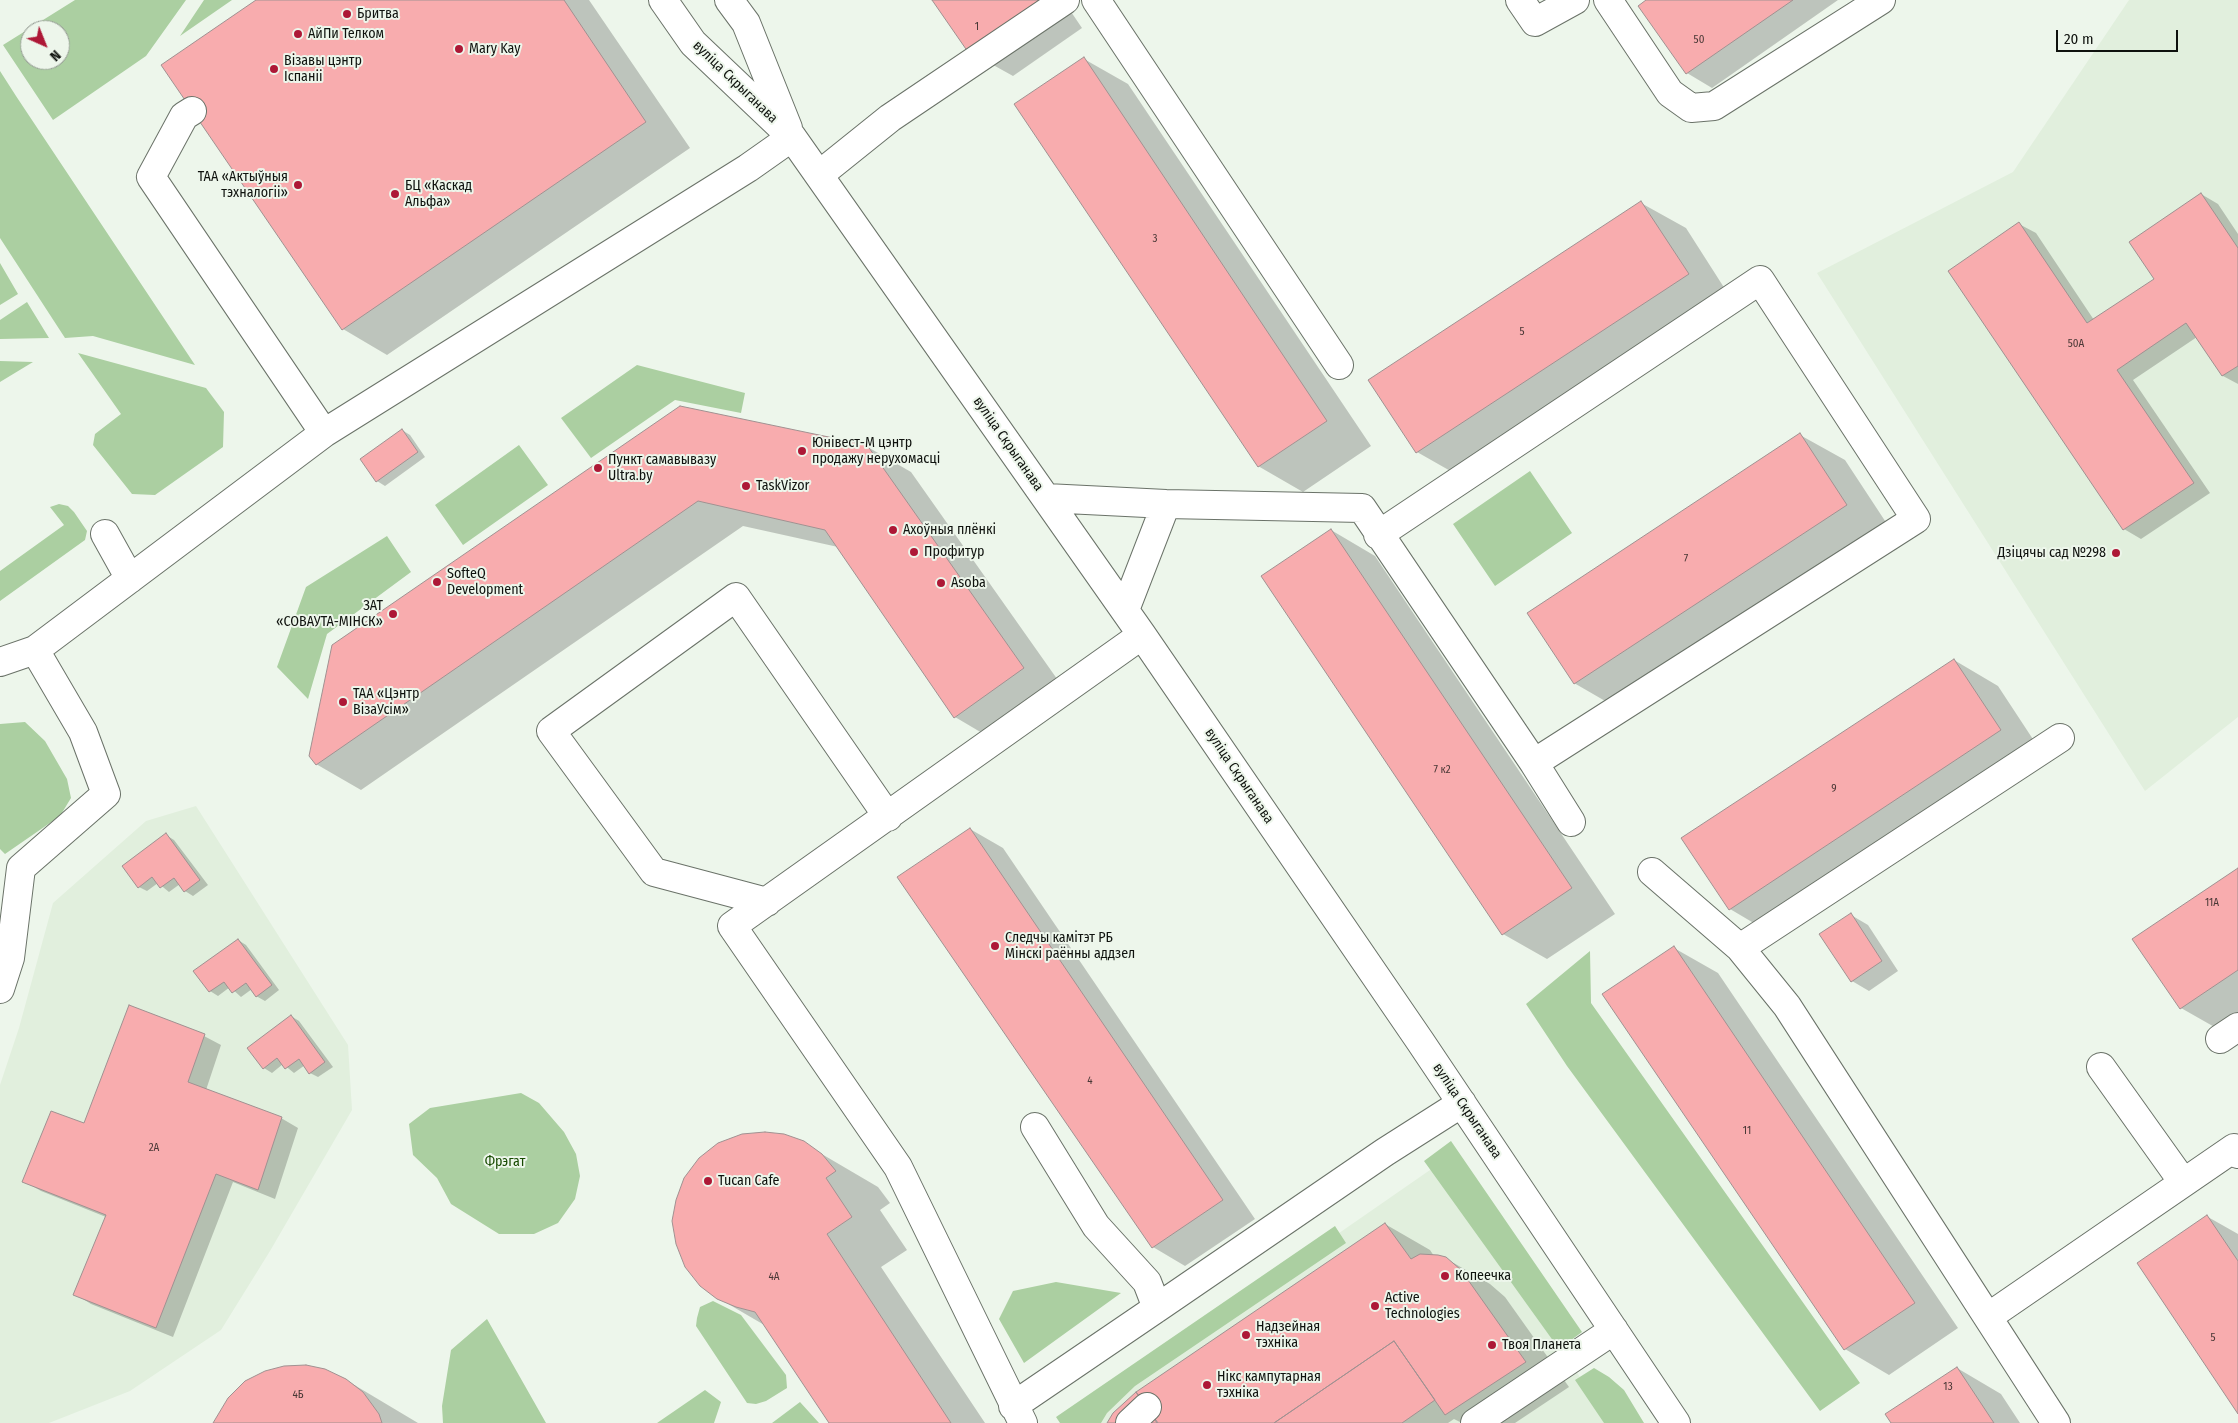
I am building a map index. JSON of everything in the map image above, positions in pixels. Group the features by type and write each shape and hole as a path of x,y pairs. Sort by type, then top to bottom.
{"street":[{"name":"вуліца Скрыганава","path":"663,0 693,43 792,136"},
{"name":"вуліца Скрыганава","path":"729,0 746,23 792,136 1142,634 1462,1103 1676,1423"},
{"path":"818,175 890,118 1065,0"},
{"path":"1096,0 1339,365"},
{"path":"1520,0 1535,22 1575,0"},
{"path":"1608,0 1670,93 1691,108 1714,106 1881,0"},
{"path":"192,111 184,116 151,177 324,433"},
{"path":"0,662 35,650 324,433 748,168 792,136"},
{"path":"1378,535 1760,280 1774,300 1916,519 1534,763"},
{"path":"1046,498 1166,504 1362,508 1378,535 1534,763 1571,822"},
{"path":"1125,610 1166,504"},
{"path":"104,534 130,580"},
{"path":"767,902 654,872 551,731 736,597 888,816"},
{"path":"1142,634 732,926 898,1167 1018,1415 1157,1308 1385,1152 1462,1103"},
{"path":"0,989 10,958 21,868 106,794 83,732 35,650"},
{"path":"1740,948 2060,738"},
{"path":"1652,872 1740,948 1786,1006 2056,1423"},
{"path":"2101,1067 2184,1182"},
{"path":"1035,1127 1096,1226 1147,1282 1157,1308"},
{"path":"1988,1317 2184,1182 2236,1149"},
{"path":"1475,1423 1614,1330"}],"shaded area":[{"name":"Дзіцячы сад №298","path":"2129,0 2238,0 2238,717 2145,791 1817,273 2013,172"},
{"path":"196,806 348,1045 352,1110 270,1251 221,1330 130,1391 49,1423 0,1423 0,1085 19,1028 53,903 146,821"},
{"path":"1443,1161 1609,1423 1065,1423"}],"green space":[{"path":"75,0 186,0 146,56 53,120 3,45 20,34 20,70 70,70 70,20 43,20"},
{"path":"204,0 232,0 180,36"},
{"path":"0,71 195,365 93,336 65,338 0,238"},
{"path":"0,263 18,294 0,305"},
{"path":"27,302 49,338 0,339 0,320"},
{"path":"78,353 206,388 224,412 223,447 155,495 132,494 93,445 95,434 121,414"},
{"path":"0,361 33,362 0,382"},
{"path":"637,365 745,393 741,413 675,400 591,458 561,418"},
{"path":"519,445 548,485 463,545 435,505"},
{"path":"1530,471 1572,533 1495,586 1453,524"},
{"path":"59,504 68,506 74,512 87,531 85,540 0,601 0,571 64,525 50,507"},
{"path":"387,536 411,572 327,634 308,699 277,667 306,587"},
{"path":"25,722 45,741 67,779 71,798 60,816 5,854 0,849 0,724"},
{"path":"1590,951 1591,1003 1860,1383 1820,1411 1567,1066 1526,1004"},
{"name":"Фрэгат","path":"521,1093 539,1103 564,1132 576,1154 580,1176 575,1199 558,1223 534,1234 499,1234 451,1204 437,1178 413,1155 409,1124 430,1108"},
{"path":"1451,1141 1582,1332 1559,1349 1424,1161"},
{"path":"1335,1226 1346,1243 1135,1386 1107,1413 1101,1423 1060,1423 1056,1417"},
{"path":"1056,1282 1121,1293 1024,1363 999,1319 1013,1291"},
{"path":"713,1301 741,1315 786,1375 787,1388 766,1401 756,1404 747,1403 696,1326 700,1307"},
{"path":"487,1319 546,1423 443,1423 442,1406 451,1350"},
{"path":"1594,1368 1609,1377 1624,1390 1644,1423 1604,1423 1575,1380"},
{"path":"705,1390 721,1402 714,1423 657,1423"},
{"path":"800,1402 819,1423 772,1423"}],"building":[{"name":"БЦ «Каскад Альфа»","path":"256,0 564,0 646,122 342,330 161,65"},
{"path":"932,0 1037,0 1039,2 968,52"},
{"path":"1646,0 1793,0 1686,74 1638,6"},
{"path":"1084,57 1327,421 1258,467 1014,104"},
{"path":"2201,193 2238,248 2238,366 2222,376 2186,323 2117,370 2194,483 2123,530 1948,271 2019,222 2087,323 2154,279 2129,242"},
{"path":"1641,201 1689,274 1416,453 1368,380"},
{"path":"680,406 867,445 1024,668 954,718 825,530 698,501 316,765 309,756 332,645"},
{"path":"402,429 418,452 376,482 360,459"},
{"path":"1800,433 1847,505 1574,684 1527,613"},
{"path":"1331,529 1572,888 1502,935 1261,576"},
{"path":"1954,659 2001,730 1729,910 1681,838"},
{"path":"970,828 1223,1200 1152,1248 897,877"},
{"path":"166,833 200,880 184,892 174,878 160,888 152,877 138,888 122,866"},
{"path":"2238,868 2238,970 2180,1009 2132,939"},
{"path":"1851,913 1882,961 1851,982 1819,934"},
{"path":"238,939 272,985 256,997 246,983 232,993 224,982 209,992 193,971"},
{"path":"1674,946 1915,1303 1844,1350 1602,994"},
{"path":"129,1005 205,1034 188,1082 282,1117 258,1190 216,1174 156,1328 73,1295 106,1215 22,1182 51,1111 84,1123"},
{"path":"291,1015 325,1062 309,1074 299,1059 285,1069 277,1058 263,1069 247,1048"},
{"path":"765,1132 784,1134 804,1141 822,1154 836,1171 826,1178 852,1217 827,1234 951,1423 829,1423 755,1312 717,1299 700,1286 685,1267 676,1244 672,1221 676,1200 684,1178 699,1158 718,1143 742,1134"},
{"path":"2207,1215 2238,1261 2238,1414 2137,1263"},
{"name":"Active Technologies","path":"1385,1223 1411,1259 1420,1254 1438,1255 1446,1257 1461,1270 1526,1362 1445,1415 1394,1341 1274,1423 1158,1423 1136,1392"},
{"path":"1394,1341 1435,1400 1402,1423 1274,1423"},
{"path":"306,1365 325,1369 346,1379 363,1392 379,1414 382,1423 213,1423 228,1398 245,1381 265,1371 284,1366"},
{"path":"1957,1367 1994,1423 1891,1423 1885,1414"},
{"path":"1136,1392 1157,1423 1107,1423 1113,1413"}],"place":[{"name":"Бритва","path":"347,14"},
{"name":"АйПи Телком","path":"298,34"},
{"name":"Mary Kay","path":"459,49"},
{"name":"Візавы цэнтр Іспаніі","path":"274,69"},
{"name":"ТАА «Актыўныя тэхналогіі»","path":"298,185"},
{"name":"БЦ «Каскад Альфа»","path":"395,194"},
{"name":"Юнівест-М цэнтр продажу нерухомасці","path":"802,451"},
{"name":"Пункт самавывазу Ultra.by","path":"598,468"},
{"name":"TaskVizor","path":"746,486"},
{"name":"Ахоўныя плёнкі","path":"893,530"},
{"name":"Профитур","path":"914,552"},
{"name":"Дзіцячы сад №298","path":"2116,553"},
{"name":"SofteQ Development","path":"437,582"},
{"name":"Asoba","path":"941,583"},
{"name":"ЗАТ «СОВАУТА-МIНСК»","path":"393,614"},
{"name":"ТАА «Цэнтр ВізаУсім»","path":"343,702"},
{"name":"Следчы камітэт РБ Мінскі раённы аддзел","path":"995,946"},
{"name":"Tucan Cafe","path":"708,1181"},
{"name":"Копеечка","path":"1445,1276"},
{"name":"Active Technologies","path":"1375,1306"},
{"name":"Надзейная тэхніка","path":"1246,1335"},
{"name":"Твоя Планета","path":"1492,1345"},
{"name":"Нікс кампутарная тэхніка","path":"1207,1385"}]}
